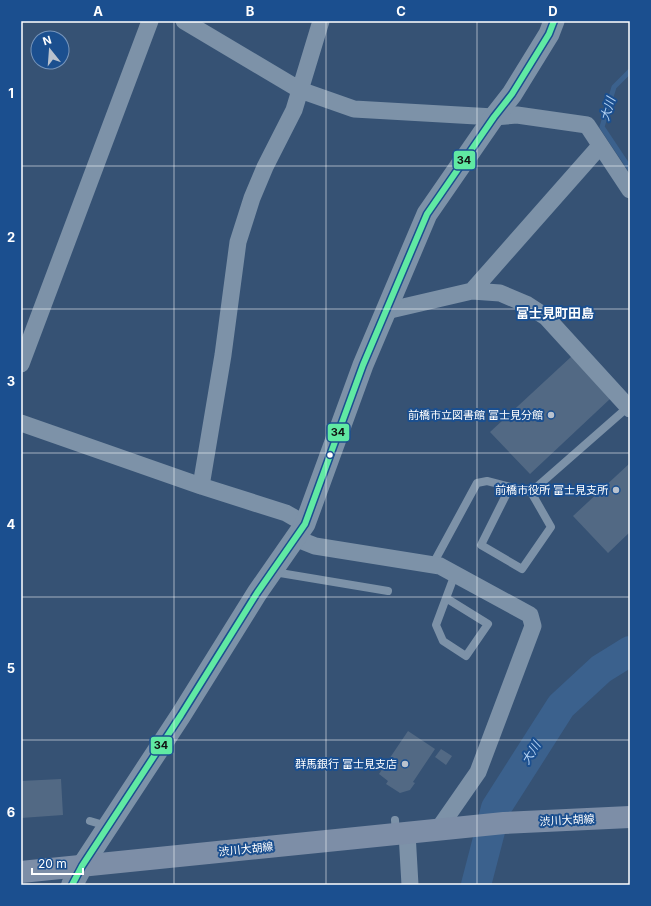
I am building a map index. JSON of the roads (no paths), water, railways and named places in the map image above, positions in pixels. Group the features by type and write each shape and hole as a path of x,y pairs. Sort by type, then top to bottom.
{"main road":[{"name":"渋川大胡線","path":"21,872 400,829 437,831 504,823 630,817"},
{"path":"72,885 82,866"}],"street":[{"path":"21,364 150,21"},
{"path":"184,21 300,90 354,109 494,118 517,115 587,125 630,190"},
{"path":"201,486 223,355 238,242 252,198 265,167 294,110 321,21"},
{"path":"82,866 99,824 300,531 363,365 427,214 512,94 549,34 554,21"},
{"path":"472,291 600,146"},
{"path":"386,311 472,291 500,293 526,304 546,317 629,408"},
{"path":"21,423 201,486 286,513 300,531 315,546 440,566 530,615 533,626 478,772 437,831"},
{"path":"400,829 410,885"}],"lane":[{"path":"531,492 629,408"},
{"path":"433,564 476,483 487,481 531,492 551,527 522,569 481,545 510,487"},
{"path":"272,571 388,591"},
{"path":"446,598 488,624 466,656 444,641 436,625 446,598 455,574"}],"waterway":[{"name":"大川","path":"630,71 614,87 602,127 630,169"},
{"name":"大川","path":"476,885 496,808 561,706 601,669 630,651"}],"place":[{"name":"前橋市立図書館 富士見分館","path":"551,415"},
{"name":"前橋市役所 富士見支所","path":"616,490"},
{"name":"群馬銀行 富士見支店","path":"405,764"}],"district":[{"name":"富士見町田島","path":"555,313"}]}
